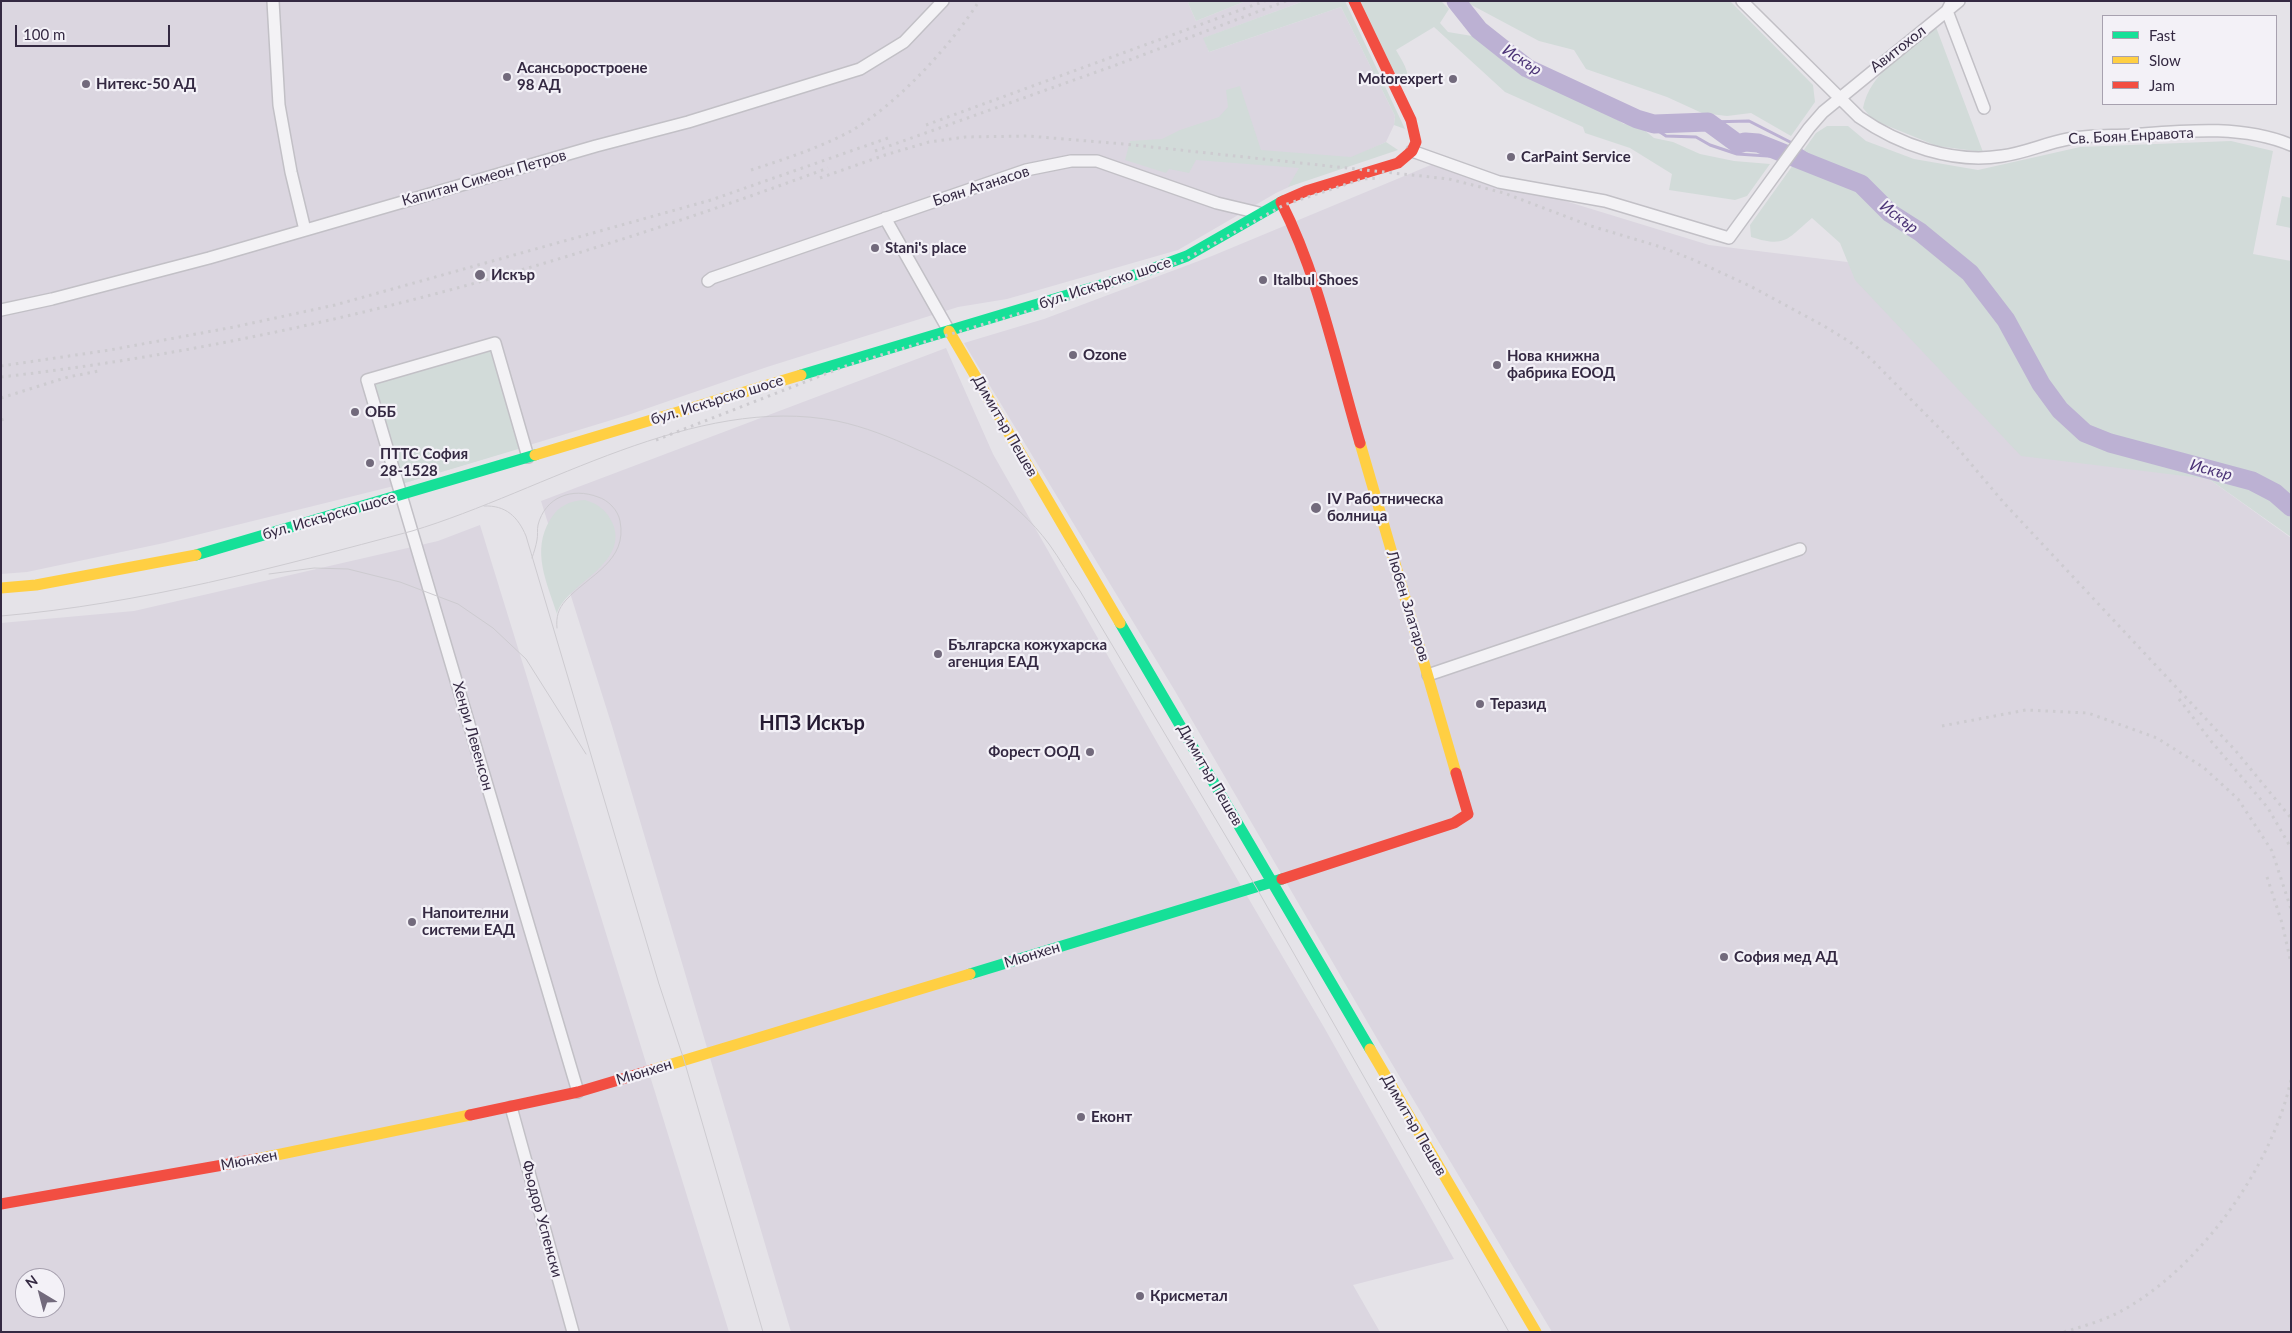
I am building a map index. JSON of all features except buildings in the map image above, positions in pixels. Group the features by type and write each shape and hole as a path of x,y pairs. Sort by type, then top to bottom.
{"street":[{"path":"273,1 278,105 290,172 305,230"},
{"name":"Капитан Симеон Петров","path":"1,310 52,299 305,230 596,146 688,122 860,69 904,42 943,1"},
{"path":"1354,1 1411,120 1416,142 1412,151"},
{"name":"Св. Боян Енравота","path":"1742,1 1859,117 1881,132 1940,153 1971,158 2001,157 2071,138 2153,133 2232,132 2256,134 2291,146"},
{"name":"Авитохол","path":"1412,151 1498,182 1605,201 1728,238 1809,128 1838,98 1949,6 1959,1"},
{"path":"1949,6 1984,108"},
{"name":"бул. Искърско шосе","path":"1,588 36,585 188,557 401,496 1151,270 1187,256 1281,202 1306,191 1398,163 1412,151"},
{"name":"Боян Атанасов","path":"708,281 712,278 1026,170 1056,163 1083,160 1116,166 1217,203 1259,213"},
{"name":"Любен Златаров","path":"1272,882 1454,823 1468,814 1309,268 1297,234 1281,202"},
{"name":"Димитър Пешев","path":"885,218 1536,1332"},
{"name":"Хенри Левенсон","path":"528,457 495,343 367,380 578,1092"},
{"path":"1428,675 1800,548"},
{"name":"Мюнхен","path":"1,1204 264,1158 578,1092 1272,882"},
{"name":"Фьодор Успенски","path":"511,1107 572,1332"}],"shaded area":[{"path":"1,1 1191,1 1188,3 1196,21 1246,1 1304,1 1204,38 1209,52 1341,7 1395,116 1394,125 1386,142 1276,193 1178,250 1007,299 958,307 767,367 628,415 398,485 164,543 27,572 1,574"},
{"path":"1191,1 1246,1 1196,21 1188,3"},
{"path":"1304,1 1345,1 1405,129 1394,125 1395,116 1341,7 1209,52 1203,38"},
{"path":"1358,1 1441,1 1449,9 1440,23 1448,32 1472,36 1517,68 1602,110 1624,124 1638,125 1654,138 1673,142 1700,154 1734,161 1770,164 1747,196 1735,200 1669,190 1672,174 1630,148 1585,133 1583,127 1505,92 1434,27 1396,50 1404,63 1407,73 1408,78 1405,87 1399,84"},
{"path":"1464,1 1730,1 1813,85 1815,102 1791,136 1751,113 1727,116 1702,113 1667,97 1586,69 1574,50 1539,41"},
{"path":"1936,27 1983,152 1937,146 1873,120 1863,108 1867,95 1882,72"},
{"path":"1240,86 1261,150 1351,157 1386,142 1398,150 1288,187 1299,168 1196,160 1189,173 1169,169 1166,173 1125,160 1130,141 1162,139 1180,130 1219,117 1228,107 1226,90"},
{"path":"1827,126 1848,126 1866,141 1914,159 1978,170 2080,147 2231,141 2273,151 2253,254 2291,261 2291,537 2209,479 2021,456 1855,280 1840,243 1812,218 1791,236 1779,241 1772,242 1751,237 1750,225 1816,133"},
{"path":"1438,162 1709,245 1888,267 2148,470 2209,479 2291,538 2291,1332 1552,1332 1379,1042 1175,691 964,343 1044,319 1212,256"},
{"path":"2282,196 2291,198 2291,228 2276,225"},
{"path":"495,343 525,447 398,485 367,380"},
{"path":"946,348 993,454 1158,744 1325,1029 1454,1259 1353,1285 1380,1332 791,1332 612,726 541,501"},
{"path":"585,500 602,509 613,524 615,538 612,551 594,574 562,603 557,614 545,579 541,555 544,532 553,515 560,508 569,503"},
{"path":"480,525 729,1332 1,1332 1,623 134,611 438,541"}],"waterway":[{"name":"Искър","path":"1456,1 1479,30 1527,68 1637,119 1654,124 1708,122 1738,144 1745,142 1758,143 1861,184 1890,213 1920,232 1970,273 2006,320 2041,384 2060,410 2085,433 2110,443 2252,481 2275,493 2291,507"},
{"path":"1643,121 1666,136 1696,137 1710,145 1737,154 1783,157"},
{"path":"1708,122 1749,121 1794,144"},
{"path":"1798,148 1833,172"}],"tram line":[{"path":"1,616 105,603 157,593 260,571 412,531 463,514 621,451 675,433 729,421 783,416 837,421 858,426 897,440 954,467 989,488 1021,513 1049,544 1080,591 1256,887 1509,1332"},
{"path":"532,558 537,540 538,525 542,515 553,501 569,494 588,494 602,498 615,509 620,521 621,535 618,547 605,566 563,603 558,613 557,628"},
{"path":"484,506 505,510 515,518 526,536 659,984 684,1060 763,1332"},
{"path":"269,574 314,568 348,569 400,582 458,604 493,628 526,659 586,754"}],"railway":[{"path":"751,170 827,143 868,120 904,90 938,55 954,37 979,1"},
{"path":"926,125 1265,1"},
{"path":"875,151 1116,65 1286,1"},
{"path":"820,178 929,142 965,137 1028,136 1124,144 1449,179 1504,193 1591,226 1661,247 1694,260 1752,287 1824,326 1850,342 1871,359 1950,439 2004,503 2235,750 2291,818"},
{"path":"1,366 110,350 234,327 335,305 711,200 888,138"},
{"path":"1,377 107,363 212,345 317,323 421,298 626,238 828,168"},
{"path":"656,440 851,364 1141,277 1184,260 1284,205 1362,179 1380,178"},
{"path":"1,398 68,377 99,371"},
{"path":"1,420 5,419"},
{"path":"2179,699 2211,741 2268,808 2291,848"},
{"path":"1942,726 2026,710 2088,713 2157,738 2203,767 2238,799 2272,851 2291,909"},
{"path":"2267,877 2282,923 2291,963"},
{"path":"2064,1332 2103,1320 2125,1309 2153,1290 2181,1267 2206,1240 2230,1210 2268,1146 2282,1113 2291,1080"}],"traffic: fast":[{"path":"801,375 1141,273 1187,256 1283,201"},
{"path":"196,555 535,455"},
{"path":"1120,623 1370,1049"},
{"path":"970,974 1282,879"}],"traffic: slow":[{"path":"949,331 1120,623"},
{"path":"535,455 801,375"},
{"path":"1360,443 1456,773"},
{"path":"1,588 36,585 196,555"},
{"path":"652,1070 970,974"},
{"path":"1370,1049 1536,1332"},
{"path":"257,1159 470,1115"}],"traffic: jam":[{"path":"1283,201 1306,191 1398,163 1412,151 1416,142 1411,120 1354,1"},
{"path":"1281,202 1306,260 1326,320 1360,443"},
{"path":"1282,879 1454,823 1468,814 1456,773"},
{"path":"470,1115 578,1092 652,1070"},
{"path":"1,1204 257,1159"}],"place":[{"name":"Асансьоростроене 98 АД","path":"507,77"},
{"name":"Motorexpert","path":"1453,79"},
{"name":"Нитекс-50 АД","path":"86,84"},
{"name":"CarPaint Service","path":"1511,157"},
{"name":"Stani's place","path":"875,248"},
{"name":"Искър","path":"480,275"},
{"name":"Italbul Shoes","path":"1263,280"},
{"name":"Ozone","path":"1073,355"},
{"name":"Нова книжна фабрика ЕООД","path":"1497,365"},
{"name":"ОББ","path":"355,412"},
{"name":"ПТТС София 28-1528","path":"370,463"},
{"name":"IV Работническа болница","path":"1316,508"},
{"name":"Българска кожухарска агенция ЕАД","path":"938,654"},
{"name":"Теразид","path":"1480,704"},
{"name":"Форест ООД","path":"1090,752"},
{"name":"Напоителни системи ЕАД","path":"412,922"},
{"name":"София мед АД","path":"1724,957"},
{"name":"Еконт","path":"1081,1117"},
{"name":"Крисметал","path":"1140,1296"}],"district":[{"name":"НПЗ Искър","path":"812,724"}]}
